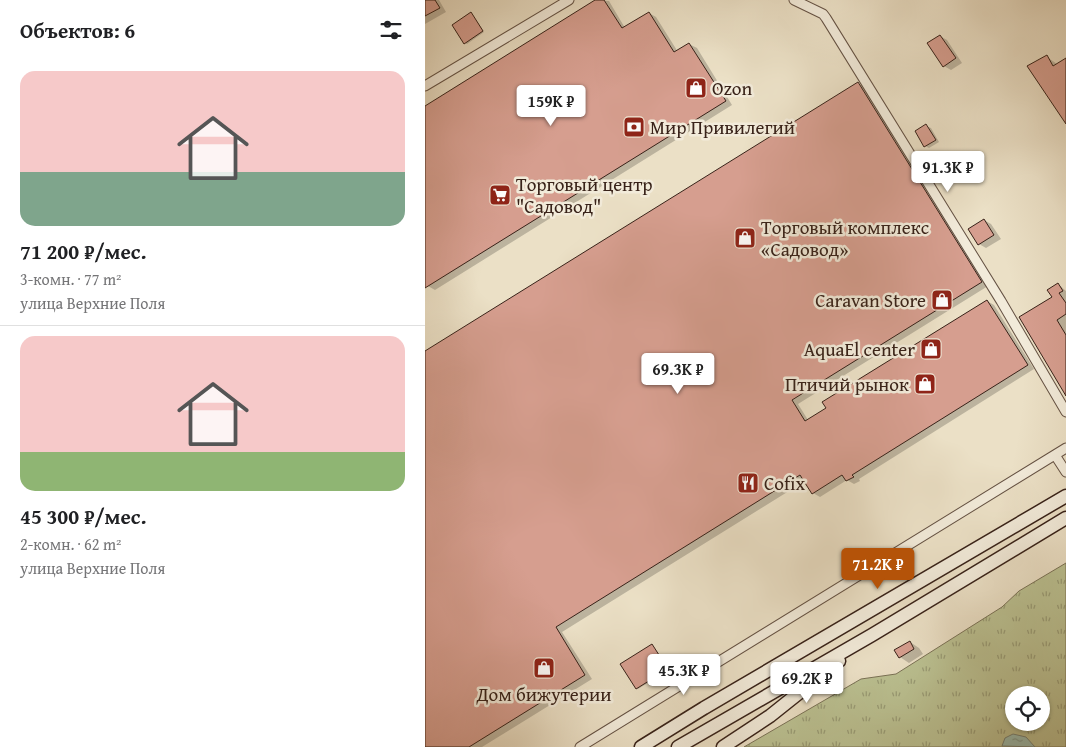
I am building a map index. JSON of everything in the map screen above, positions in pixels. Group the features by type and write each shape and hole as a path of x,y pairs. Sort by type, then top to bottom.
{"main road":[{"path":"641,747 1064,494"},
{"path":"678,747 872,635 1066,518"},
{"path":"723,747 770,716 872,635"}],"street":[{"path":"425,86 569,0"},
{"path":"793,0 823,14 826,18 1006,310 1066,412"},
{"path":"580,747 1066,448"},
{"path":"1055,455 1066,472"}],"green space":[{"path":"1066,563 1066,747 744,747 861,679 896,674 1002,607 1019,591"}],"water":[{"path":"1013,734 1026,737 1035,747 1002,746 1005,738"}],"building":[{"path":"425,0 435,0 440,8 425,16"},
{"name":"Торговый центр \"Садовод\"","path":"595,0 604,0 622,28 649,12 674,52 689,43 726,101 425,288 425,106"},
{"path":"471,12 483,31 464,44 452,25"},
{"path":"940,35 956,58 943,67 927,43"},
{"path":"1047,55 1053,66 1066,58 1066,124 1027,66"},
{"path":"858,82 982,282 792,400 805,421 826,408 822,402 987,300 1028,365 852,475 854,477 846,481 842,475 812,494 800,475 556,627 585,675 469,747 425,747 425,351"},
{"path":"926,124 936,140 924,147 915,131"},
{"path":"984,219 994,235 978,245 968,229"},
{"path":"1058,283 1063,291 1059,293 1066,303 1066,314 1057,320 1066,335 1066,396 1019,317 1052,297 1047,290"},
{"path":"910,641 914,649 899,658 894,650"},
{"path":"652,644 668,669 636,689 620,664"}],"place":[{"name":"Ozon","path":"696,88"},
{"name":"Мир Привилегий","path":"634,127"},
{"name":"Торговый центр \"Садовод\"","path":"500,195"},
{"name":"Торговый комплекс «Садовод»","path":"745,238"},
{"name":"Caravan Store","path":"942,300"},
{"name":"AquaEl center","path":"931,349"},
{"name":"Птичий рынок","path":"925,384"},
{"name":"Cofix","path":"748,483"},
{"name":"Дом бижутерии","path":"544,668"}]}
